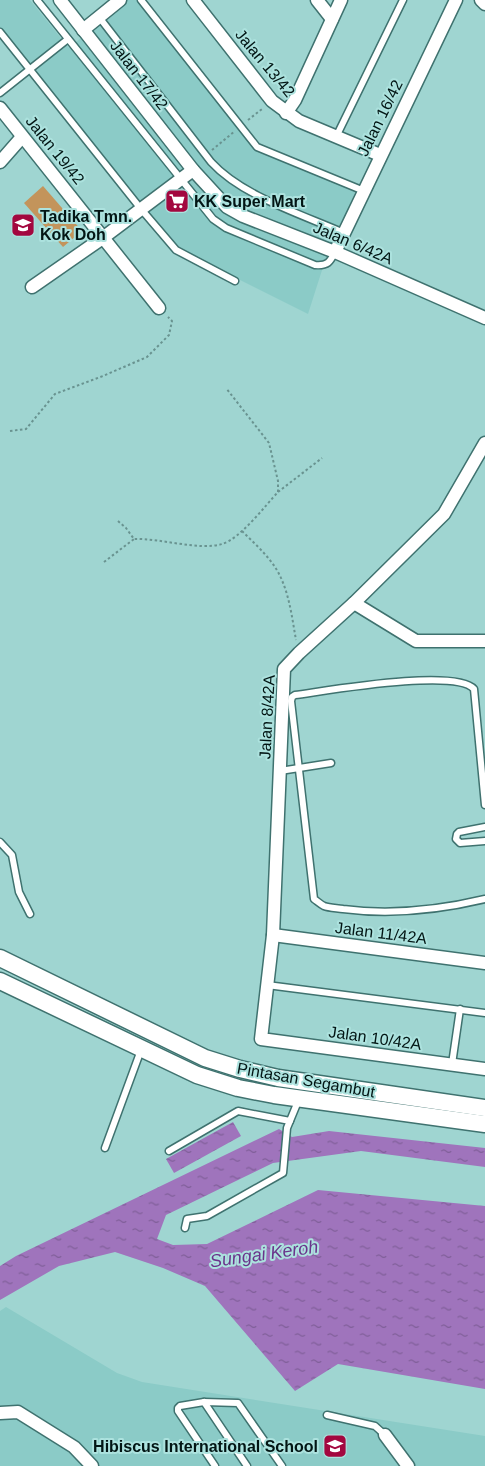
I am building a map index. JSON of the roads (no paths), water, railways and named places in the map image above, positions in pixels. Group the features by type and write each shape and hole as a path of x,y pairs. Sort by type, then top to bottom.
{"main road":[{"name":"Pintasan Segambut","path":"0,958 204,1058 240,1070 297,1081 485,1108"},
{"name":"Pintasan Segambut","path":"0,980 197,1075 238,1088 485,1124"}],"street":[{"name":"Jalan 17/42","path":"60,0 193,170"},
{"path":"83,30 120,0"},
{"name":"Jalan 13/42","path":"193,0 272,101 286,113 299,121 380,155"},
{"path":"317,0 332,19"},
{"path":"286,113 295,100 341,0"},
{"name":"Jalan 16/42","path":"335,252 456,0"},
{"path":"481,0 485,4"},
{"name":"Jalan 19/42","path":"0,108 159,308"},
{"path":"0,162 22,136"},
{"path":"32,287 104,237 193,170"},
{"name":"Jalan 6/42A","path":"193,170 223,204 232,210 335,252 485,318"},
{"name":"Jalan 8/42A","path":"261,1039 273,936 284,669 444,514 485,443"},
{"path":"354,603 416,641 485,642"},
{"name":"Jalan 11/42A","path":"273,936 485,963"},
{"name":"Jalan 10/42A","path":"261,1039 485,1069"},
{"path":"0,1414 18,1412 74,1447 92,1466"},
{"path":"386,1435 408,1466"}],"lane":[{"path":"37,0 213,219 226,228 315,266 323,266 330,261 335,252"},
{"path":"140,0 257,147 364,190"},
{"path":"336,136 403,0"},
{"path":"99,17 221,174 252,192 344,232"},
{"path":"0,32 176,250 235,281"},
{"path":"0,93 68,39"},
{"path":"485,805 474,689 470,686 460,682 411,680 295,695 292,697 298,769 314,899 324,906 359,911 411,910 465,904 485,899"},
{"path":"280,771 331,763"},
{"path":"485,827 459,832 456,834 456,840 460,843 485,841"},
{"path":"0,842 12,854 19,892 30,914"},
{"path":"267,985 485,1013"},
{"path":"452,1064 460,1009"},
{"path":"105,1148 142,1048"},
{"path":"185,1228 187,1219 207,1216 283,1173 287,1128 300,1098"},
{"path":"169,1150 238,1111 290,1121"},
{"path":"204,1402 247,1466"},
{"path":"215,1466 178,1411 180,1406 204,1402 234,1402 240,1405 282,1466"},
{"path":"328,1415 376,1426 386,1435"}],"water":[{"path":"233,1122 241,1136 174,1173 166,1159"},
{"name":"Sungai Keroh","path":"279,1129 292,1137 329,1131 485,1148 485,1167 361,1151 273,1163 166,1215 157,1239 173,1245 207,1244 318,1190 485,1206 485,1389 338,1364 295,1391 205,1286 163,1268 115,1252 59,1266 0,1300 0,1266 16,1256"}],"place":[{"name":"KK Super Mart","path":"177,201"},
{"name":"Tadika Tmn. Kok Doh","path":"23,225"},
{"name":"Hibiscus International School","path":"335,1446"}]}
